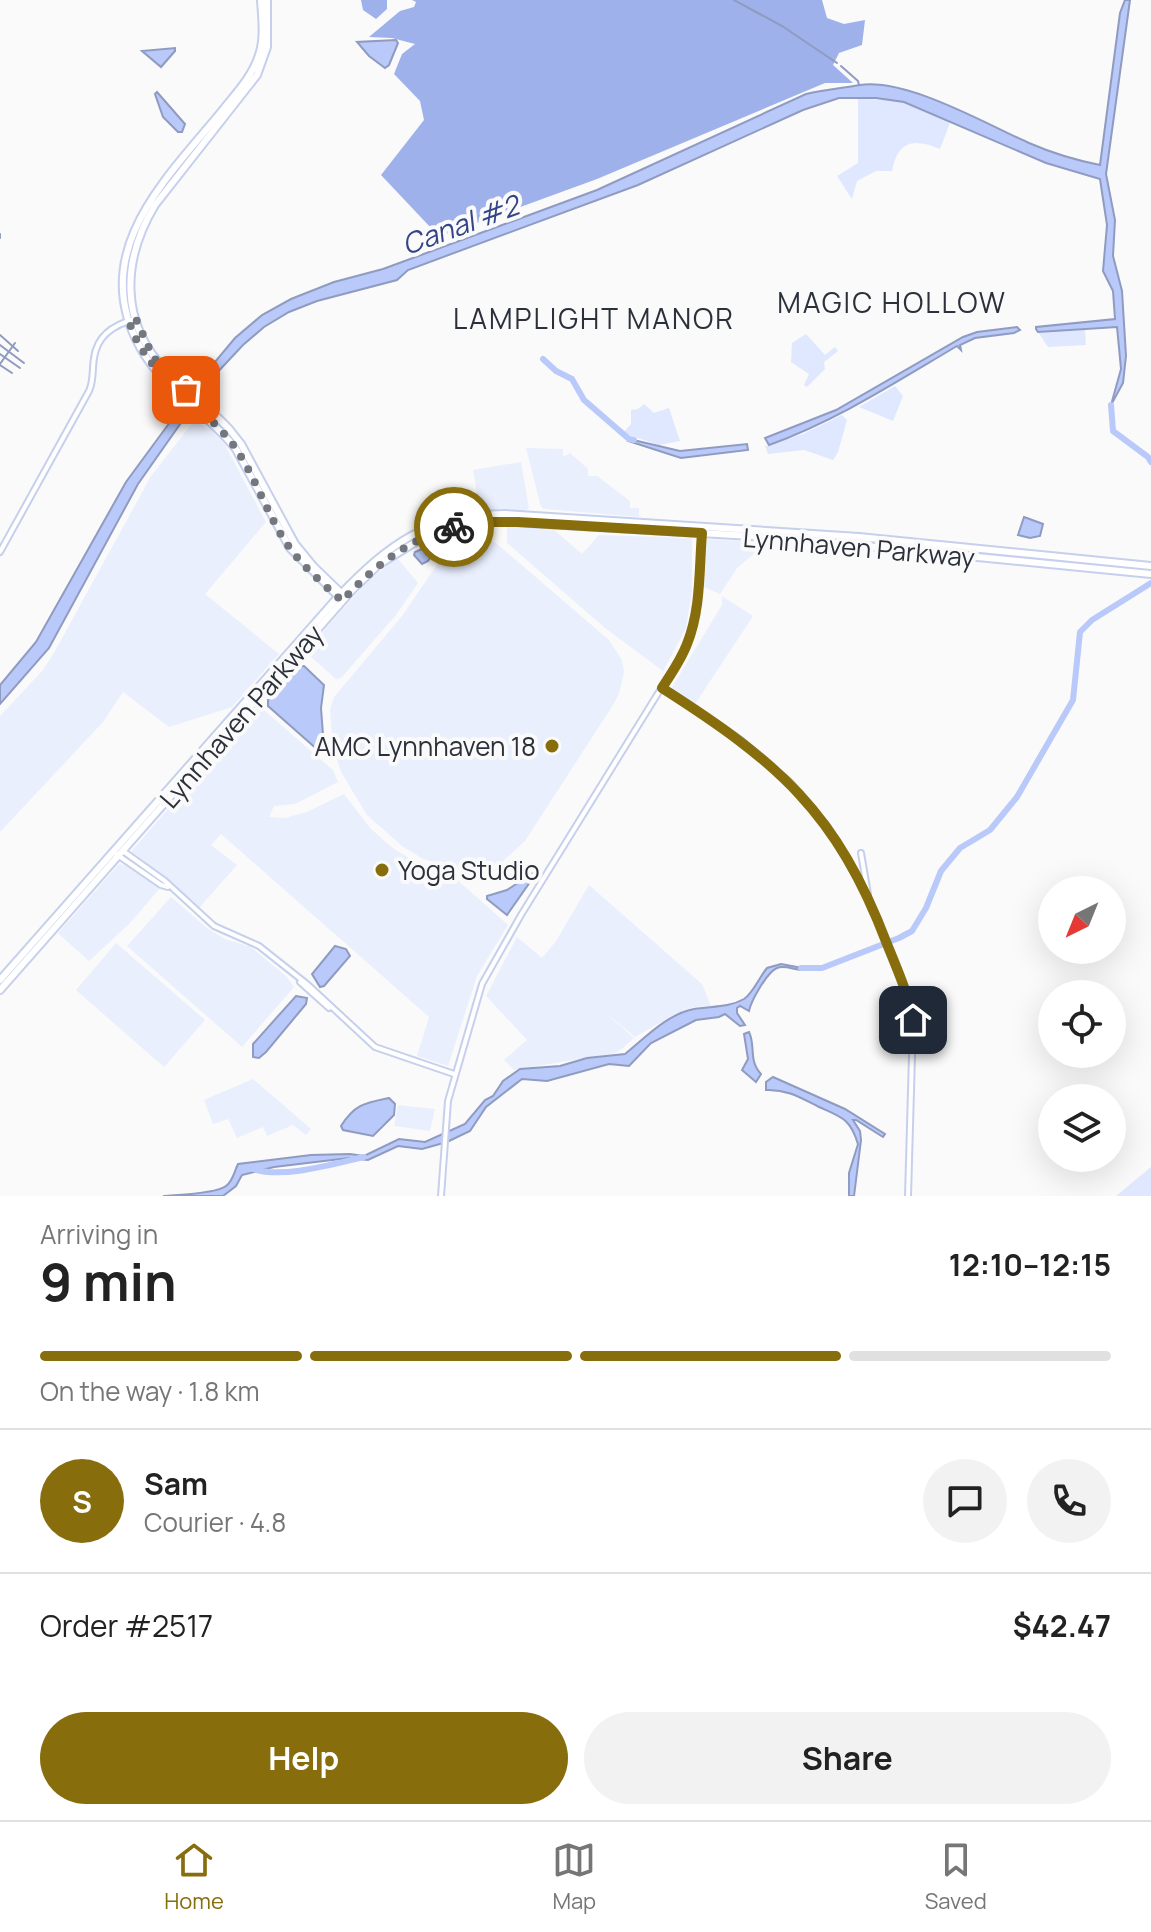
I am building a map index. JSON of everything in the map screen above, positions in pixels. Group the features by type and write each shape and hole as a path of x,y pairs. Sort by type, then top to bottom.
{"main road":[{"path":"261,0 262,45 252,71 157,191 133,230 124,272 139,346 151,364 201,407 236,449 290,548 342,597"},
{"path":"132,320 130,270 137,238 155,205 257,75 267,47 267,0"},
{"name":"Lynnhaven Parkway","path":"0,980 377,557 405,538 456,520 493,514 783,531 1151,566"},
{"name":"Lynnhaven Parkway","path":"342,597 393,554 426,536 472,523 518,522 784,538 1151,574"},
{"path":"1110,569 1133,568 1140,563"},
{"name":"Lynnhaven Parkway","path":"0,990 118,851"}],"street":[{"path":"0,552 89,391 95,354 101,340 116,326 132,320"},
{"path":"441,1196 445,1131 454,1074 485,976 682,655 691,631 698,591 702,533"},
{"path":"662,688 741,740 783,775 828,827 869,900 908,997 914,1030 908,1196"},
{"path":"118,851 161,885 168,887 214,926 259,946 299,980 304,988 381,1050 454,1074"},
{"path":"861,853 869,900"}],"shaded area":[{"path":"361,0 387,0 387,9 376,19 363,10"},
{"path":"412,0 822,0 827,18 844,24 865,20 862,45 839,53 833,65 853,83 825,83 597,179 444,235 432,229 381,175 424,120 420,101 394,74 402,54 415,44 392,38 369,37 400,11 414,7 416,2"},
{"path":"1125,0 1130,0 1106,174 1115,220 1113,256 1122,291 1126,356 1123,383 1111,405 1121,369 1117,327 1038,332 1036,329 1115,319 1113,291 1103,271 1107,225 1100,179 1046,163 904,102 839,98 803,110 638,185 408,270 397,280 317,301 289,312 264,327 214,376 138,484 49,648 0,704 0,685 36,642 126,482 209,369 235,338 262,315 291,299 334,282 383,269 597,190 806,94 820,91 860,85 900,88 946,104 1046,150 1100,165 1120,13"},
{"path":"396,40 398,43 385,68 357,42"},
{"path":"175,48 161,67 142,51"},
{"path":"157,92 185,124 182,132 178,132 163,117 155,94"},
{"path":"858,99 903,100 951,120 940,149 922,143 908,144 898,153 892,171 876,171 857,181 852,199 837,176 858,163"},
{"path":"1017,327 1020,330 1014,333 975,338 960,345 961,350 957,346 865,400 794,435 769,445 765,438 836,410 963,337"},
{"path":"1085,329 1086,345 1048,347 1038,332"},
{"path":"806,334 825,355 835,347 838,351 824,362 825,369 807,387 804,385 809,374 791,362 792,343"},
{"path":"895,386 903,396 893,421 859,407"},
{"path":"644,404 654,413 669,408 680,441 659,445 623,433 631,424 631,410"},
{"path":"842,415 847,420 833,460 804,450 768,454 765,446 803,434"},
{"path":"194,421 211,430 225,445 266,522 205,594 279,654 232,707 169,727 123,692 103,722 0,832 0,716 43,670 151,476"},
{"path":"629,439 680,451 747,444 748,450 681,458"},
{"path":"526,448 563,449 563,457 570,453 588,469 588,476 597,476 630,501 630,508 639,508 639,517 544,509"},
{"path":"521,462 529,508 526,511 480,511 473,470"},
{"path":"1024,517 1043,524 1040,536 1030,538 1018,535"},
{"path":"507,527 552,528 582,554 599,535 692,538 692,591 686,628 663,671 605,628 507,543"},
{"path":"475,536 496,543 609,640 622,660 624,672 613,705 525,841 503,861 465,871 423,859 402,846 367,815 341,772 333,748 330,710 334,697 402,616 445,553 461,539"},
{"path":"707,539 759,542 755,553 737,568 720,594 704,587"},
{"path":"436,543 438,545 428,561 422,564 415,552"},
{"path":"397,558 418,583 396,615 341,678 336,679 309,655 307,649 370,579"},
{"path":"722,596 753,616 695,704 671,689 722,605"},
{"path":"304,666 324,685 321,708 324,748 319,751 268,706 268,700 298,667"},
{"path":"258,705 333,770 338,782 295,804 274,806 269,817 285,818 307,812 344,794 371,829 394,849 421,865 454,877 508,925 477,976 448,1066 417,1056 429,1017 221,834 211,845 237,865 199,908 130,853"},
{"path":"119,864 128,866 160,888 130,923 89,961 58,933"},
{"path":"536,871 507,915 487,899 487,896 507,890"},
{"path":"589,885 702,984 711,1006 695,1007 675,1014 635,1037 600,1008 634,1038 623,1048 615,1053 514,1070 504,1060 527,1040 486,996 517,937 542,958 556,941"},
{"path":"171,897 207,928 225,939 251,947 287,977 294,987 242,1047 127,946"},
{"path":"116,943 205,1020 164,1067 76,990"},
{"path":"335,946 346,949 350,956 320,987 312,974"},
{"path":"781,964 808,969 781,967 773,971 760,987 749,1011 740,1006 737,1008 745,1025 740,1026 725,1014 696,1020 651,1043 629,1066 609,1064 547,1081 522,1079 486,1107 470,1131 447,1142 422,1149 398,1146 368,1160 349,1158 274,1167 242,1175 236,1186 223,1196 163,1196 221,1189 230,1182 238,1164 311,1155 364,1156 399,1139 425,1142 465,1124 485,1100 493,1096 503,1081 520,1069 560,1066 587,1058 625,1054 675,1016 744,999 767,968"},
{"path":"296,996 307,998 306,1004 266,1052 259,1058 253,1057 253,1044"},
{"path":"749,1032 753,1058 761,1074 756,1082 742,1070 748,1059 744,1034"},
{"path":"773,1077 845,1109 885,1134 883,1137 853,1120 860,1131 861,1140 854,1196 849,1196 849,1173 858,1144 852,1129 839,1116 800,1097 766,1090 766,1082"},
{"path":"253,1079 311,1129 306,1135 293,1125 267,1136 263,1127 237,1138 228,1119 213,1124 204,1100"},
{"path":"389,1098 395,1104 394,1115 373,1136 343,1130 341,1126 356,1109"},
{"path":"398,1105 435,1109 430,1131 394,1126"},
{"path":"1151,1167 1151,1196 1116,1196"}],"waterway":[{"path":"734,0 782,26 837,63"},
{"path":"841,66 859,85"},
{"path":"0,335 18,351"},
{"path":"0,364 15,343"},
{"path":"0,345 24,363"},
{"path":"0,354 20,368"},
{"path":"543,359 556,371 572,379 584,400 634,440"},
{"path":"0,365 12,373"},
{"path":"1111,405 1113,431 1151,462"},
{"path":"801,968 822,968 912,931 926,908 941,871 960,848 990,830 1017,797 1073,700 1080,632 1092,620 1151,583"},
{"path":"253,1169 293,1171 364,1157"}],"way so far":[{"path":"186,390 153,357 136,319 129,321 139,346 160,375 218,428 236,449 290,548 342,601 393,554 426,536 454,527"}],"place":[{"name":"AMC Lynnhaven 18","path":"552,746"},
{"name":"Yoga Studio","path":"382,870"}],"district":[{"name":"MAGIC HOLLOW","path":"892,302"},
{"name":"LAMPLIGHT MANOR","path":"594,318"}],"route":[{"path":"454,527 483,522 518,522 702,533 697,605 691,631 682,655 662,688 757,752 783,775 819,816 841,848 869,900 908,997 913,1020"}],"water label":[{"name":"Canal #2","path":"460,224"}]}
